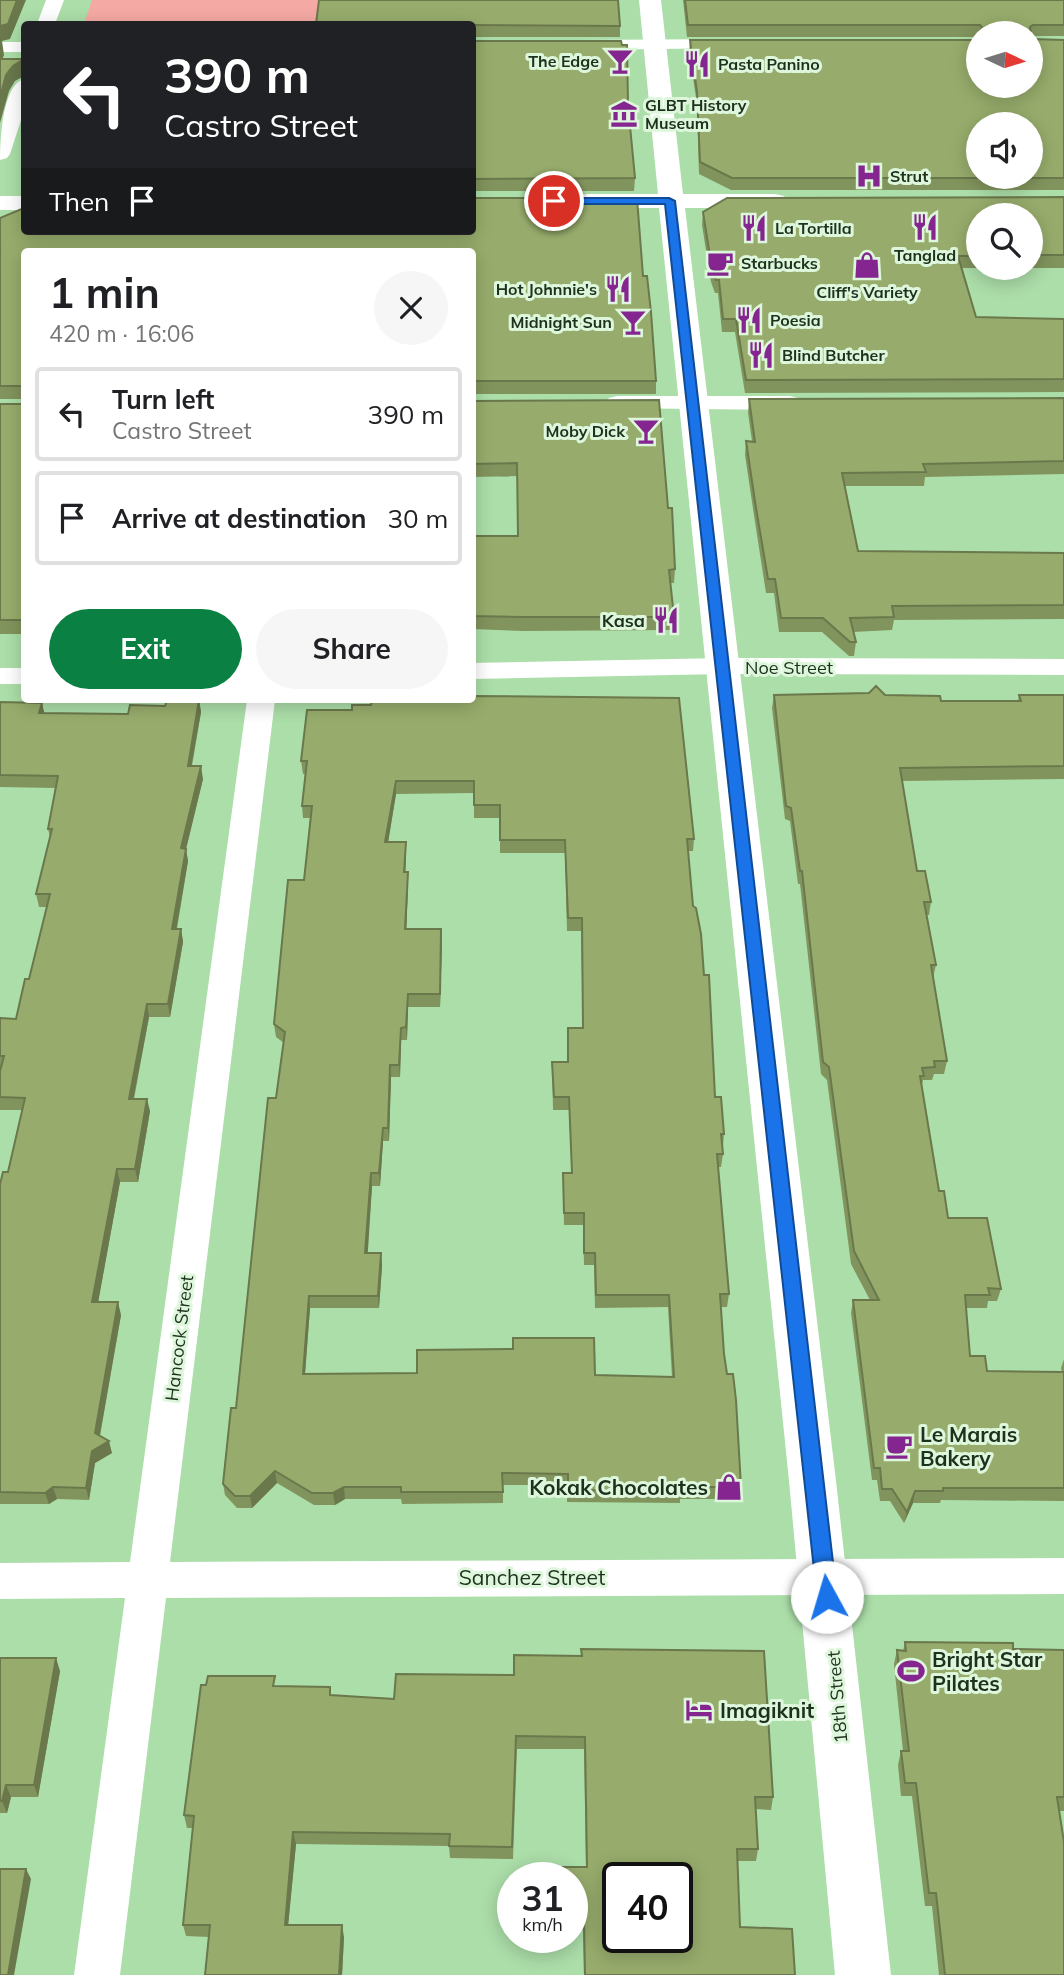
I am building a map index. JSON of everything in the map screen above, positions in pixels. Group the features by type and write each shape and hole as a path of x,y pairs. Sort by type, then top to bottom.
{"street":[{"path":"47,21 55,0"},
{"name":"18th Street","path":"650,0 691,403 825,1575 863,1975"},
{"path":"561,45 752,44"},
{"path":"0,47 21,47"},
{"path":"0,154 21,94"},
{"path":"561,201 804,201"},
{"path":"0,203 21,203"},
{"path":"592,404 818,403"},
{"name":"Noe Street","path":"476,671 723,666 1064,667"},
{"path":"0,676 21,676"},
{"name":"Hancock Street","path":"97,1975 261,703"},
{"name":"Sanchez Street","path":"0,1581 825,1575 1064,1576"}],"shaded area":[{"path":"92,0 538,0 476,23 85,21"}],"building":[{"path":"0,0 17,0 8,24 0,26"},
{"path":"319,0 618,0 620,26 476,25 476,21 316,21"},
{"path":"685,0 1064,0 1064,25 1043,25 1043,21 966,21 966,25 688,25"},
{"path":"1043,39 1064,40 1064,178 1043,178 1043,112 966,112 966,178 732,178 700,162 697,92 690,40 966,40 966,98 1043,98"},
{"path":"476,41 621,41 622,45 627,45 628,105 635,178 476,179"},
{"path":"0,59 21,59 6,75 0,97"},
{"path":"1064,197 1064,255 1043,255 1043,203 966,203 966,256 958,256 976,317 1064,319 1064,379 746,380 736,319 723,319 719,280 716,280 712,269 703,212 727,198"},
{"path":"476,198 637,198 643,276 647,276 651,312 656,381 476,381 476,248 21,248 21,386 0,386 0,218 21,209 21,235 476,235"},
{"path":"1064,398 1064,461 923,464 926,472 842,473 858,551 1064,553 1064,605 892,606 894,617 850,618 856,642 850,642 823,618 781,618 775,579 768,579 746,441 755,442 749,399"},
{"path":"659,400 668,508 672,508 675,569 669,570 674,617 476,616 476,536 518,536 517,463 476,464 476,401"},
{"path":"0,404 21,404 21,620 0,620"},
{"path":"876,686 885,695 940,696 941,701 1021,701 1019,695 1064,695 1064,766 900,768 917,871 925,871 931,902 924,902 936,965 931,965 947,1061 934,1061 935,1067 922,1068 924,1076 920,1076 939,1191 944,1191 948,1218 987,1218 1001,1289 988,1288 990,1295 965,1295 970,1356 985,1356 987,1371 1064,1372 1064,1488 943,1488 943,1491 915,1491 907,1512 892,1489 882,1489 880,1468 874,1468 853,1300 879,1300 854,1251 829,1067 823,1062 802,871 791,808 786,806 774,695 869,693"},
{"path":"476,696 679,698 694,839 687,839 693,906 696,908 701,934 704,975 709,975 715,1097 721,1097 724,1134 721,1134 723,1154 717,1154 729,1294 720,1294 727,1374 733,1374 736,1400 741,1487 681,1487 681,1491 568,1490 568,1474 502,1473 503,1492 401,1492 401,1487 344,1487 333,1493 312,1493 275,1471 250,1496 235,1496 223,1484 231,1408 236,1408 268,1098 276,1098 285,1032 274,1024 288,880 304,880 312,806 302,806 307,761 301,761 307,710 352,710 352,705 476,703","holes":["396,781 474,781 474,805 500,805 500,840 565,840 568,918 582,918 583,1028 568,1028 568,1062 552,1062 554,1097 569,1097 572,1173 563,1173 564,1213 584,1213 584,1253 595,1253 596,1295 669,1295 674,1377 595,1375 594,1338 513,1338 513,1349 417,1350 417,1373 303,1374 309,1296 378,1296 381,1253 365,1253 371,1173 379,1173 383,1128 388,1128 390,1065 399,1065 401,1028 406,1027 408,994 440,994 441,929 405,929 408,872 404,872 406,842 385,842"]},
{"path":"0,702 42,703 39,713 128,714 130,705 165,706 166,703 198,703 188,766 201,766 181,848 186,849 172,929 181,929 168,1004 147,1004 129,1099 147,1099 135,1169 117,1169 92,1302 118,1302 95,1433 109,1441 92,1451 86,1488 53,1487 45,1493 0,1492 0,1184 3,1172 8,1172 25,1098 0,1097 0,1071 4,1056 0,1056 0,1018 16,1019 50,894 36,894 52,829 48,829 58,776 0,775"},
{"path":"905,1642 1013,1643 1013,1649 1064,1650 1064,1797 1057,1797 1064,1842 1064,1975 945,1975 936,1893 929,1893 916,1783 905,1783 901,1751 909,1751 897,1650 906,1651"},
{"path":"581,1649 764,1651 773,1797 755,1797 758,1849 737,1849 740,1927 792,1929 795,1975 585,1975 585,1953 588,1953 588,1862 585,1737 516,1736 512,1847 449,1846 450,1834 293,1832 285,1925 342,1925 339,1975 205,1975 210,1925 183,1925 194,1816 184,1815 201,1685 206,1685 208,1676 275,1676 273,1686 330,1687 330,1695 394,1699 396,1674 514,1675 514,1655 582,1656"},
{"path":"0,1658 56,1658 34,1785 6,1785 2,1801 0,1801"},
{"path":"0,1869 26,1869 8,1975 0,1975"}],"place":[{"name":"The Edge","path":"620,61"},
{"name":"Pasta Panino","path":"697,64"},
{"name":"GLBT History Museum","path":"624,114"},
{"name":"Strut","path":"869,176"},
{"name":"Tanglad","path":"925,227"},
{"name":"La Tortilla","path":"754,228"},
{"name":"Starbucks","path":"720,263"},
{"name":"Cliff's Variety","path":"867,265"},
{"name":"Hot Johnnie's","path":"618,289"},
{"name":"Poesia","path":"749,320"},
{"name":"Midnight Sun","path":"633,322"},
{"name":"Blind Butcher","path":"761,355"},
{"name":"Moby Dick","path":"646,431"},
{"name":"Kasa","path":"666,620"},
{"name":"Le Marais Bakery","path":"899,1446"},
{"name":"Kokak Chocolates","path":"729,1487"},
{"name":"Bright Star Pilates","path":"911,1671"},
{"name":"Imagiknit","path":"699,1710"}],"route":[{"path":"554,201 669,201 827,1597"}]}
